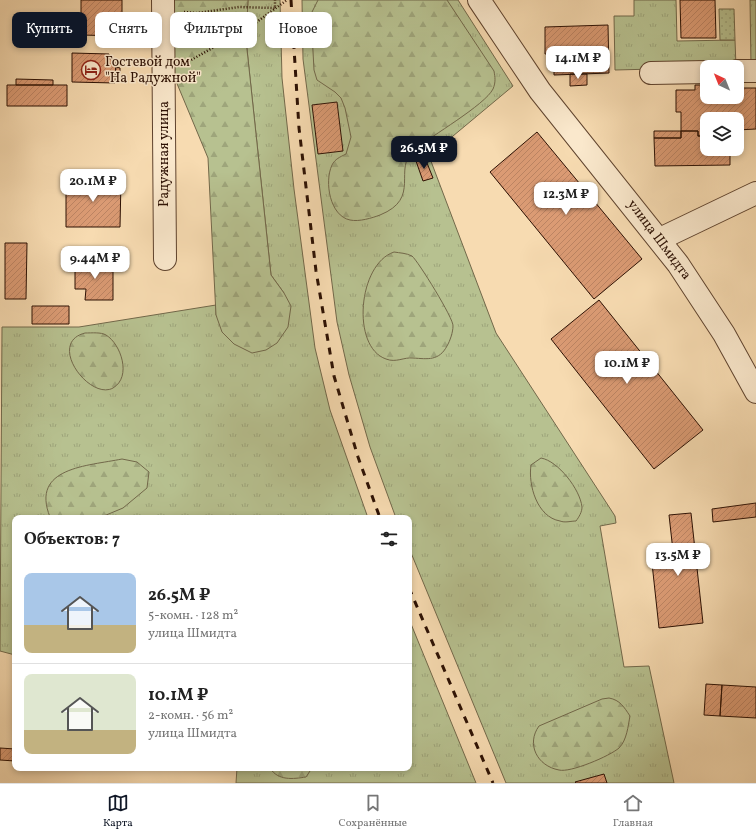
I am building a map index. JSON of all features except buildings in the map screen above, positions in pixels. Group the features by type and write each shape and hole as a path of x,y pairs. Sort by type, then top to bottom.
{"street":[{"name":"улица Шмидта","path":"478,0 540,92 660,239 707,305 756,392"},
{"name":"Радужная улица","path":"163,5 165,259"},
{"path":"744,71 756,71"},
{"path":"651,73 700,72"},
{"path":"660,239 756,193"}],"path":[{"path":"275,0 275,8"},
{"path":"163,72 199,56 254,24 287,0"},
{"path":"163,5 197,13 238,7 275,8"}],"green space":[{"path":"173,0 248,0 247,12 173,12"},
{"path":"248,0 280,0 280,12 265,12 265,48 281,48 282,78 294,189 315,348 330,410 367,515 12,515 12,654 0,651 2,327 79,327 216,305 216,315 284,293 271,275 247,48 257,48 257,12 247,12"},
{"path":"302,0 458,0 513,86 429,156 496,333 615,516 616,523 600,526 624,667 649,666 674,783 506,783 412,555 412,515 395,515 370,447 349,375 337,322 303,48 332,48 332,12 302,12"},
{"path":"318,0 447,0 494,71 495,84 488,96 469,112 414,150 408,158 405,166 403,192 400,200 393,208 380,215 365,219 350,220 343,217 338,212 330,197 329,180 332,165 336,160 346,154 351,137 345,108 341,98 317,80 314,70 313,48 332,48 332,12 312,12"},
{"path":"634,0 676,0 677,41 735,40 736,60 700,60 700,68 615,70 614,16 634,16"},
{"path":"750,0 756,0 756,66 751,66"},
{"path":"719,9 734,9 735,40 720,40"},
{"path":"173,48 247,48 271,275 291,306 288,327 277,343 266,350 252,353 234,344 222,332 216,315 208,158 173,74"},
{"path":"394,252 410,255 416,260 452,321 453,328 449,342 444,351 437,357 428,359 386,359 375,351 367,339 363,306 366,288 373,272 382,260"},
{"path":"85,333 99,333 106,335 111,339 120,353 123,369 122,376 119,383 113,388 104,390 93,386 84,379 76,369 71,358 70,348 74,339"},
{"path":"541,458 554,464 573,484 582,507 576,521 564,522 552,518 540,507 533,490 530,473 531,465"},
{"path":"122,459 137,462 149,472 147,488 123,508 106,515 50,515 46,500 48,488 55,479 66,472 79,467"},
{"path":"412,626 476,783 236,783 237,771 412,771"},
{"path":"609,698 619,702 630,716 625,737 619,748 590,763 572,769 559,770 551,768 540,759 534,747 535,733 539,726 602,699"},
{"path":"272,771 310,771 306,777 291,778 281,777"}],"railway":[{"path":"291,0 299,128 316,271 334,376 358,457 379,515"},
{"path":"412,595 493,783"}],"place":[{"name":"Гостевой дом \"На Радужной\"","path":"91,70"}]}
